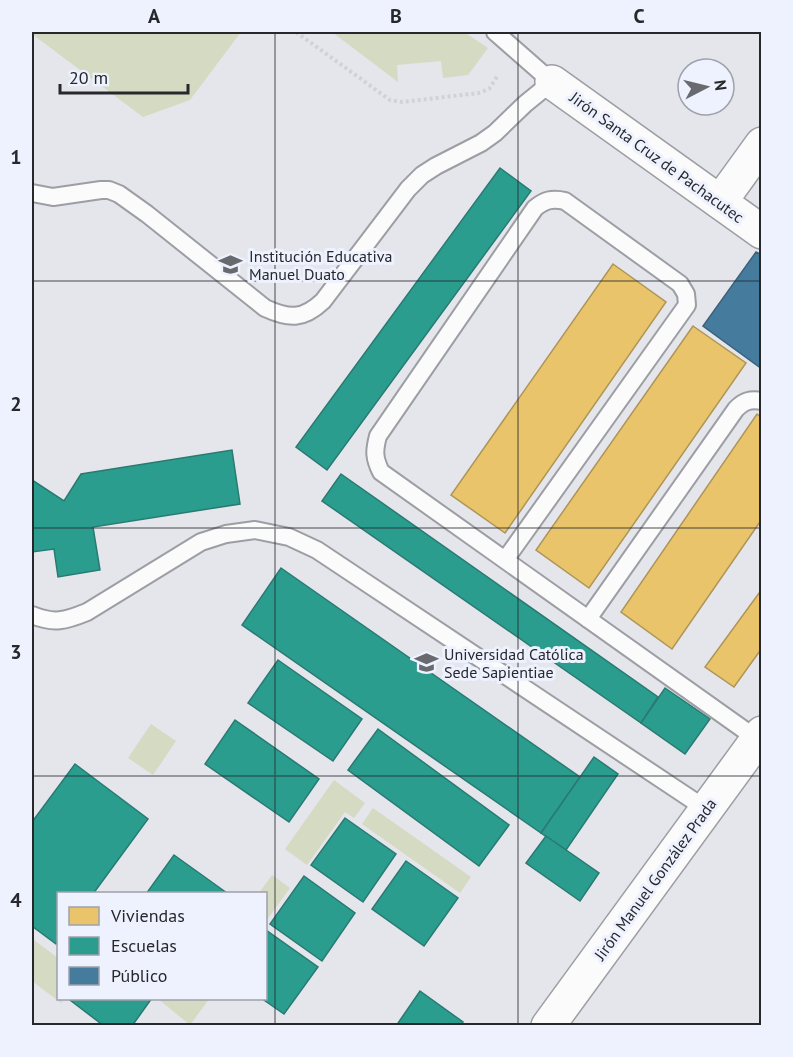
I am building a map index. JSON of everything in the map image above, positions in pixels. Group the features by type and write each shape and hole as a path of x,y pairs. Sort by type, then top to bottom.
{"street":[{"name":"Jirón Santa Cruz de Pachacutec","path":"552,82 762,232"},
{"path":"720,202 762,144"},
{"name":"Jirón Manuel González Prada","path":"548,1026 759,736"}],"lane":[{"path":"32,193 53,197 109,190 119,194 265,308 288,316 299,316 323,301 408,189 422,175 495,133 552,82 495,32"},
{"path":"505,560 687,305 686,294 680,284 565,201 554,198 543,201 535,208 378,436 374,450 375,461 381,472 588,619 759,736"},
{"path":"588,619 736,409 744,402 753,400 762,402"},
{"path":"32,615 45,620 67,620 87,612 201,542 226,534 255,531 289,537 317,550 706,809"}],"path":[{"path":"296,32 390,100 402,102 479,93 489,89 514,49"}],"green space":[{"path":"32,32 241,32 190,100 143,117"},
{"path":"332,32 464,32 488,48 468,75 443,78 441,61 397,65 398,82"},
{"path":"151,724 176,741 153,775 128,758"},
{"path":"334,780 365,803 354,818 345,812 307,865 285,849"},
{"path":"373,808 471,877 460,893 362,824"},
{"path":"272,875 290,888 267,920 267,892 260,892"},
{"path":"34,940 57,957 57,1000 32,981 32,944"},
{"path":"159,1000 208,1000 190,1025"}],"building: Viviendas":[{"path":"613,264 666,302 505,533 451,495"},
{"path":"693,326 746,363 589,588 536,550"},
{"path":"757,414 762,418 762,519 672,649 621,612"},
{"path":"762,589 762,648 734,687 705,667"}],"building: Escuelas":[{"path":"500,168 531,191 327,470 296,447"},
{"path":"232,450 240,504 93,527 100,570 58,577 54,549 32,552 32,480 64,501 81,474"},
{"path":"341,474 658,697 641,723 322,501"},
{"path":"281,568 580,777 541,833 242,625"},
{"path":"278,660 362,719 333,761 248,703"},
{"path":"665,688 710,719 685,754 641,723"},
{"path":"235,720 319,779 289,822 205,764"},
{"path":"378,729 509,825 479,866 348,770"},
{"path":"594,757 618,774 566,850 541,833"},
{"path":"75,764 148,819 94,892 57,892 56,944 32,926 32,822"},
{"path":"345,818 396,854 363,902 311,865"},
{"path":"546,836 599,873 580,901 526,863"},
{"path":"174,855 226,892 147,892"},
{"path":"406,861 458,898 424,946 372,909"},
{"path":"304,876 355,913 322,961 270,924"},
{"path":"267,931 318,967 284,1014 264,1000 267,1000"},
{"path":"420,991 463,1022 460,1026 396,1026"},
{"path":"70,1000 151,1000 132,1026 104,1026"}],"building: Público":[{"path":"756,252 762,255 762,369 703,326"}],"place":[{"name":"Institución Educativa Manuel Duato","path":"231,265"},
{"name":"Universidad Católica Sede Sapientiae","path":"426,663"}]}
